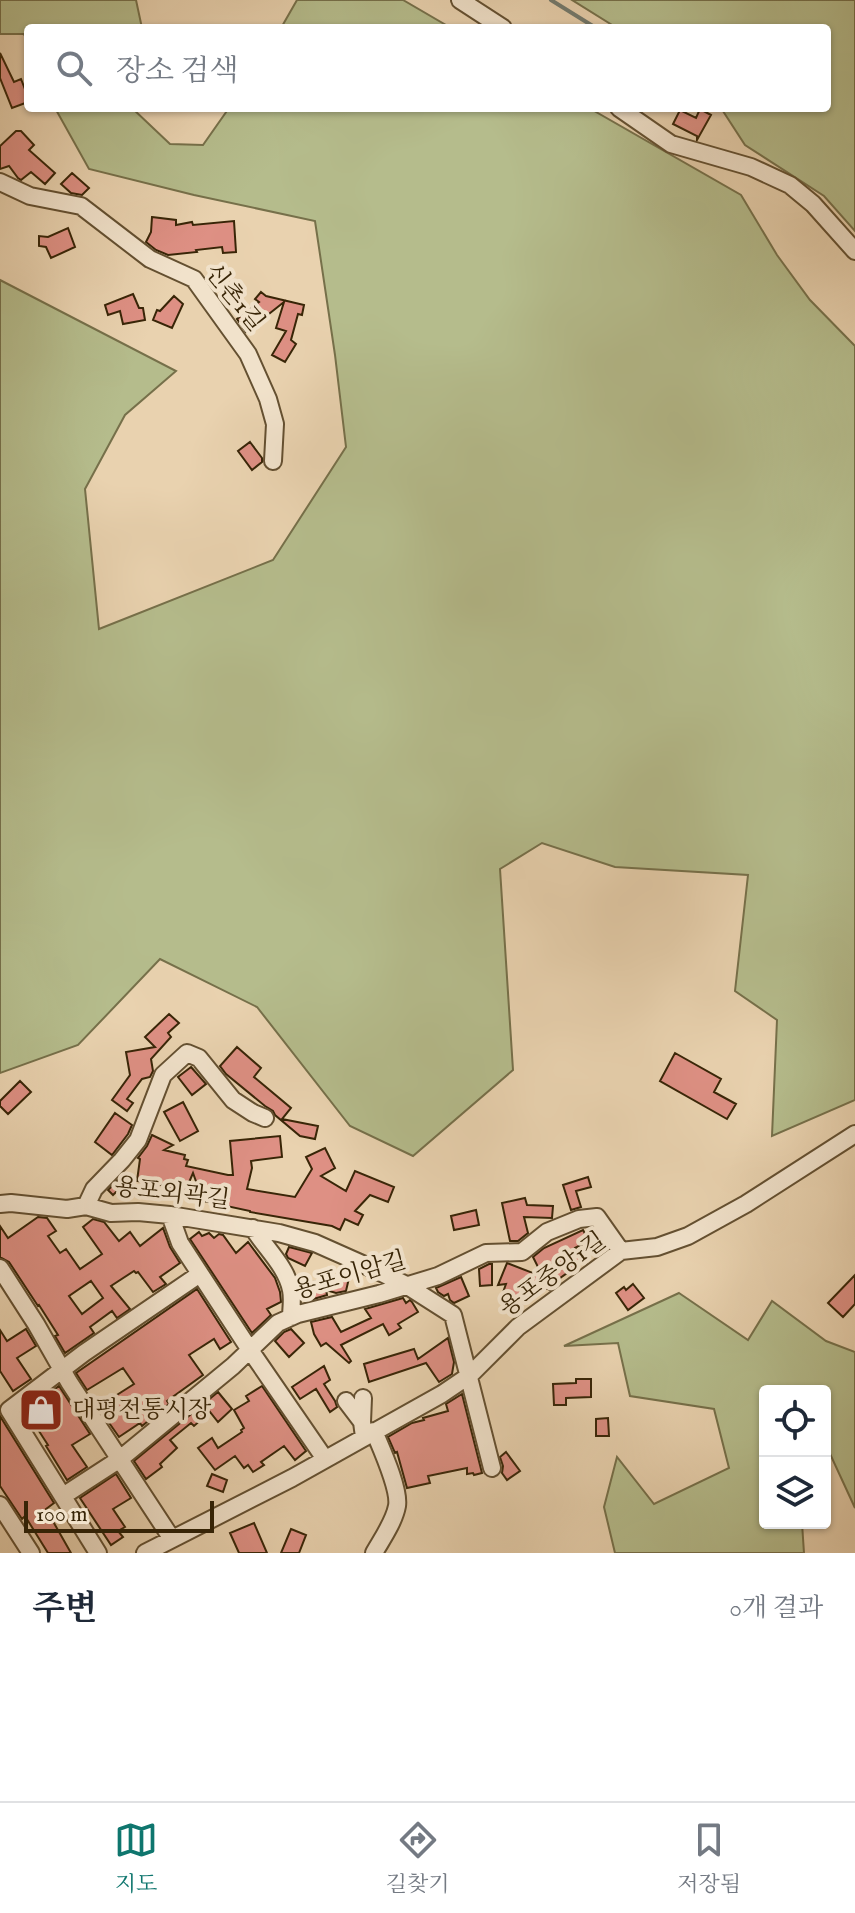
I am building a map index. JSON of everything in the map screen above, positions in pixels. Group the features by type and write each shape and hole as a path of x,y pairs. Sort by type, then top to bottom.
{"street":[{"path":"460,0 497,24"},
{"path":"625,112 671,144 751,167 790,185 813,204 855,251"},
{"name":"신촌1길","path":"0,182 30,196 81,206 150,259 194,279 248,354 268,399 275,424 273,461"},
{"name":"용포외곽길","path":"86,1206 94,1189 138,1140 163,1075 187,1053 199,1058 233,1100 265,1118"},
{"name":"용포중앙1길","path":"145,1553 325,1459 367,1430 442,1394 470,1375 518,1327 621,1251 657,1247 688,1236 746,1204 855,1134"},
{"name":"용포외곽길","path":"0,1204 67,1209 86,1206 111,1213 170,1215 253,1228 315,1243 406,1285 453,1315 470,1375"},
{"path":"170,1215 180,1243 325,1459"},
{"name":"용포이암길","path":"67,1503 213,1383 278,1323 291,1317 438,1276 486,1253 522,1252 547,1232 579,1219 597,1217 621,1251"},
{"name":"용포외곽길","path":"253,1228 286,1275 292,1293 291,1317"},
{"path":"0,1268 117,1461 172,1539"},
{"path":"98,1553 3,1407 200,1274"},
{"path":"470,1375 492,1468"},
{"path":"355,1399 367,1430 389,1467 398,1503 374,1553"},
{"path":"0,1505 31,1552"}],"green space":[{"path":"0,0 136,0 141,24 24,24 24,34 0,34"},
{"path":"297,0 403,0 444,24 283,24"},
{"path":"572,0 855,0 855,231 824,196 745,145 724,112 831,112 831,24 611,24"},
{"path":"57,112 136,112 170,144 203,145 226,112 596,112 741,195 777,255 810,300 855,346 855,1100 772,1136 777,1020 735,991 748,875 615,867 542,843 500,869 513,1070 413,1156 350,1126 257,1007 160,959 78,1045 0,1073 0,280 176,371 125,415 85,489 99,629 273,560 346,447 315,221 89,169"},
{"path":"679,1293 748,1340 772,1301 826,1341 855,1352 855,1508 831,1456 831,1385 759,1385 759,1529 802,1529 804,1553 615,1553 604,1507 617,1457 654,1504 729,1468 714,1409 630,1396 618,1343 564,1346"}],"building":[{"path":"0,53 14,82 21,79 24,104 12,108 0,78"},
{"path":"679,112 696,118 699,112 711,115 697,140 697,136 673,124"},
{"path":"16,131 21,131 34,145 29,150 55,173 45,184 31,172 21,180 9,166 0,169 0,146"},
{"path":"72,173 89,188 82,195 71,193 61,184"},
{"path":"152,217 176,220 176,225 234,221 236,252 223,253 222,247 168,255 156,250 146,242 151,232"},
{"path":"68,228 75,247 51,258 46,247 39,246 39,236 48,237"},
{"path":"261,292 304,305 302,315 298,314 291,340 296,344 285,362 272,355 286,331 276,328 284,302 246,332 237,319 259,302 255,299"},
{"path":"133,294 139,308 143,308 145,320 123,324 120,311 108,315 105,305"},
{"path":"174,296 183,304 172,328 153,320 157,310 160,311"},
{"path":"250,442 262,458 262,462 252,470 238,451"},
{"path":"169,1014 179,1023 168,1033 171,1037 151,1059 153,1071 150,1077 142,1079 127,1099 133,1103 127,1111 112,1100 130,1075 126,1052 155,1047 145,1037"},
{"path":"237,1047 261,1068 254,1077 291,1108 282,1119 318,1126 315,1139 300,1136 226,1074 220,1066"},
{"path":"675,1053 721,1079 714,1092 736,1104 727,1119 660,1081"},
{"path":"191,1067 206,1084 192,1095 178,1077"},
{"path":"20,1081 31,1092 8,1114 0,1106 0,1101"},
{"path":"183,1102 198,1131 180,1141 164,1112"},
{"path":"115,1113 132,1125 112,1155 95,1142"},
{"path":"152,1135 173,1145 164,1150 185,1155 184,1159 188,1160 186,1166 228,1175 233,1175 230,1141 280,1136 282,1157 251,1161 247,1189 295,1197 312,1169 306,1157 325,1148 335,1168 321,1176 346,1191 355,1171 394,1187 388,1202 370,1195 355,1211 363,1215 358,1225 345,1219 340,1230 250,1212 203,1201 193,1173 184,1194 161,1185 137,1181 138,1158"},
{"path":"121,1177 132,1189 125,1196 118,1190 113,1195 108,1190"},
{"path":"588,1177 591,1187 576,1191 581,1207 571,1210 563,1185"},
{"path":"525,1198 527,1205 553,1206 552,1218 524,1217 528,1233 518,1241 510,1241 502,1203"},
{"path":"476,1210 479,1225 454,1230 451,1216"},
{"path":"38,1217 47,1218 56,1231 48,1236 60,1253 66,1249 80,1269 102,1254 83,1227 93,1219 104,1222 119,1241 130,1232 140,1246 163,1228 180,1263 160,1277 166,1284 153,1292 134,1271 111,1286 130,1309 117,1318 112,1311 90,1327 94,1333 65,1353 55,1336 58,1335 39,1305 9,1262 0,1257 0,1226 8,1238","holes":["91,1281 103,1298 82,1314 69,1296"]},
{"path":"583,1230 589,1241 575,1248 584,1261 556,1281 553,1288 550,1290 530,1282 521,1306 501,1298 506,1284 498,1285 507,1263 543,1277 533,1257 544,1248"},
{"path":"199,1232 202,1236 209,1233 214,1238 223,1235 236,1253 248,1242 275,1278 281,1302 267,1309 271,1315 252,1333 190,1239"},
{"path":"289,1247 312,1253 305,1266 288,1258"},
{"path":"492,1264 492,1285 480,1286 479,1269"},
{"path":"855,1275 855,1304 843,1317 828,1303"},
{"path":"461,1277 469,1296 454,1303 448,1294 444,1296 438,1292 436,1288"},
{"path":"349,1278 346,1291 336,1293 326,1290 327,1295 307,1301 304,1283"},
{"path":"633,1284 644,1298 628,1310 616,1293"},
{"path":"197,1289 231,1342 220,1349 214,1339 189,1355 203,1375 167,1401 169,1404 142,1426 140,1423 119,1437 98,1407 134,1384 123,1368 87,1390 76,1373"},
{"path":"403,1298 406,1303 410,1300 418,1312 398,1324 401,1328 389,1335 383,1324 341,1345 351,1361 349,1363 326,1343 321,1346 314,1334 311,1322 332,1317 341,1332 371,1318 365,1309"},
{"path":"26,1329 36,1346 17,1358 31,1379 13,1391 0,1371 0,1330 7,1341"},
{"path":"291,1329 304,1343 289,1357 275,1341"},
{"path":"448,1338 454,1362 452,1374 439,1382 426,1363 369,1382 364,1364 414,1349 418,1359"},
{"path":"324,1366 330,1380 324,1384 337,1407 330,1412 316,1389 300,1399 292,1387"},
{"path":"576,1379 591,1379 591,1397 566,1398 566,1405 554,1405 553,1384 576,1383"},
{"path":"59,1386 90,1434 72,1445 87,1467 67,1480 26,1411"},
{"path":"262,1386 306,1451 295,1460 284,1446 261,1462 264,1465 253,1472 248,1465 244,1468 235,1456 215,1470 198,1448 212,1438 218,1448 242,1432 244,1428 234,1410 249,1401 246,1396"},
{"path":"218,1392 232,1409 218,1422 210,1412 170,1440 177,1448 160,1464 162,1467 146,1479 134,1461"},
{"path":"462,1394 482,1473 467,1474 467,1468 428,1476 430,1483 407,1488 397,1452 388,1437 423,1418 448,1411 446,1404"},
{"path":"0,1416 54,1503 46,1509 71,1553 48,1553 25,1516 22,1519 0,1486"},
{"path":"608,1418 609,1436 596,1436 596,1419"},
{"path":"506,1452 520,1471 507,1480 502,1473 500,1457"},
{"path":"116,1474 131,1498 113,1509 125,1527 118,1531 123,1537 111,1545 80,1498"},
{"path":"212,1474 227,1480 223,1492 207,1486"},
{"path":"254,1523 267,1553 239,1553 230,1533"},
{"path":"291,1529 306,1535 299,1553 281,1553"}],"waterway":[{"path":"551,0 590,24"}],"place":[{"name":"대평전통시장","path":"41,1410"}]}
